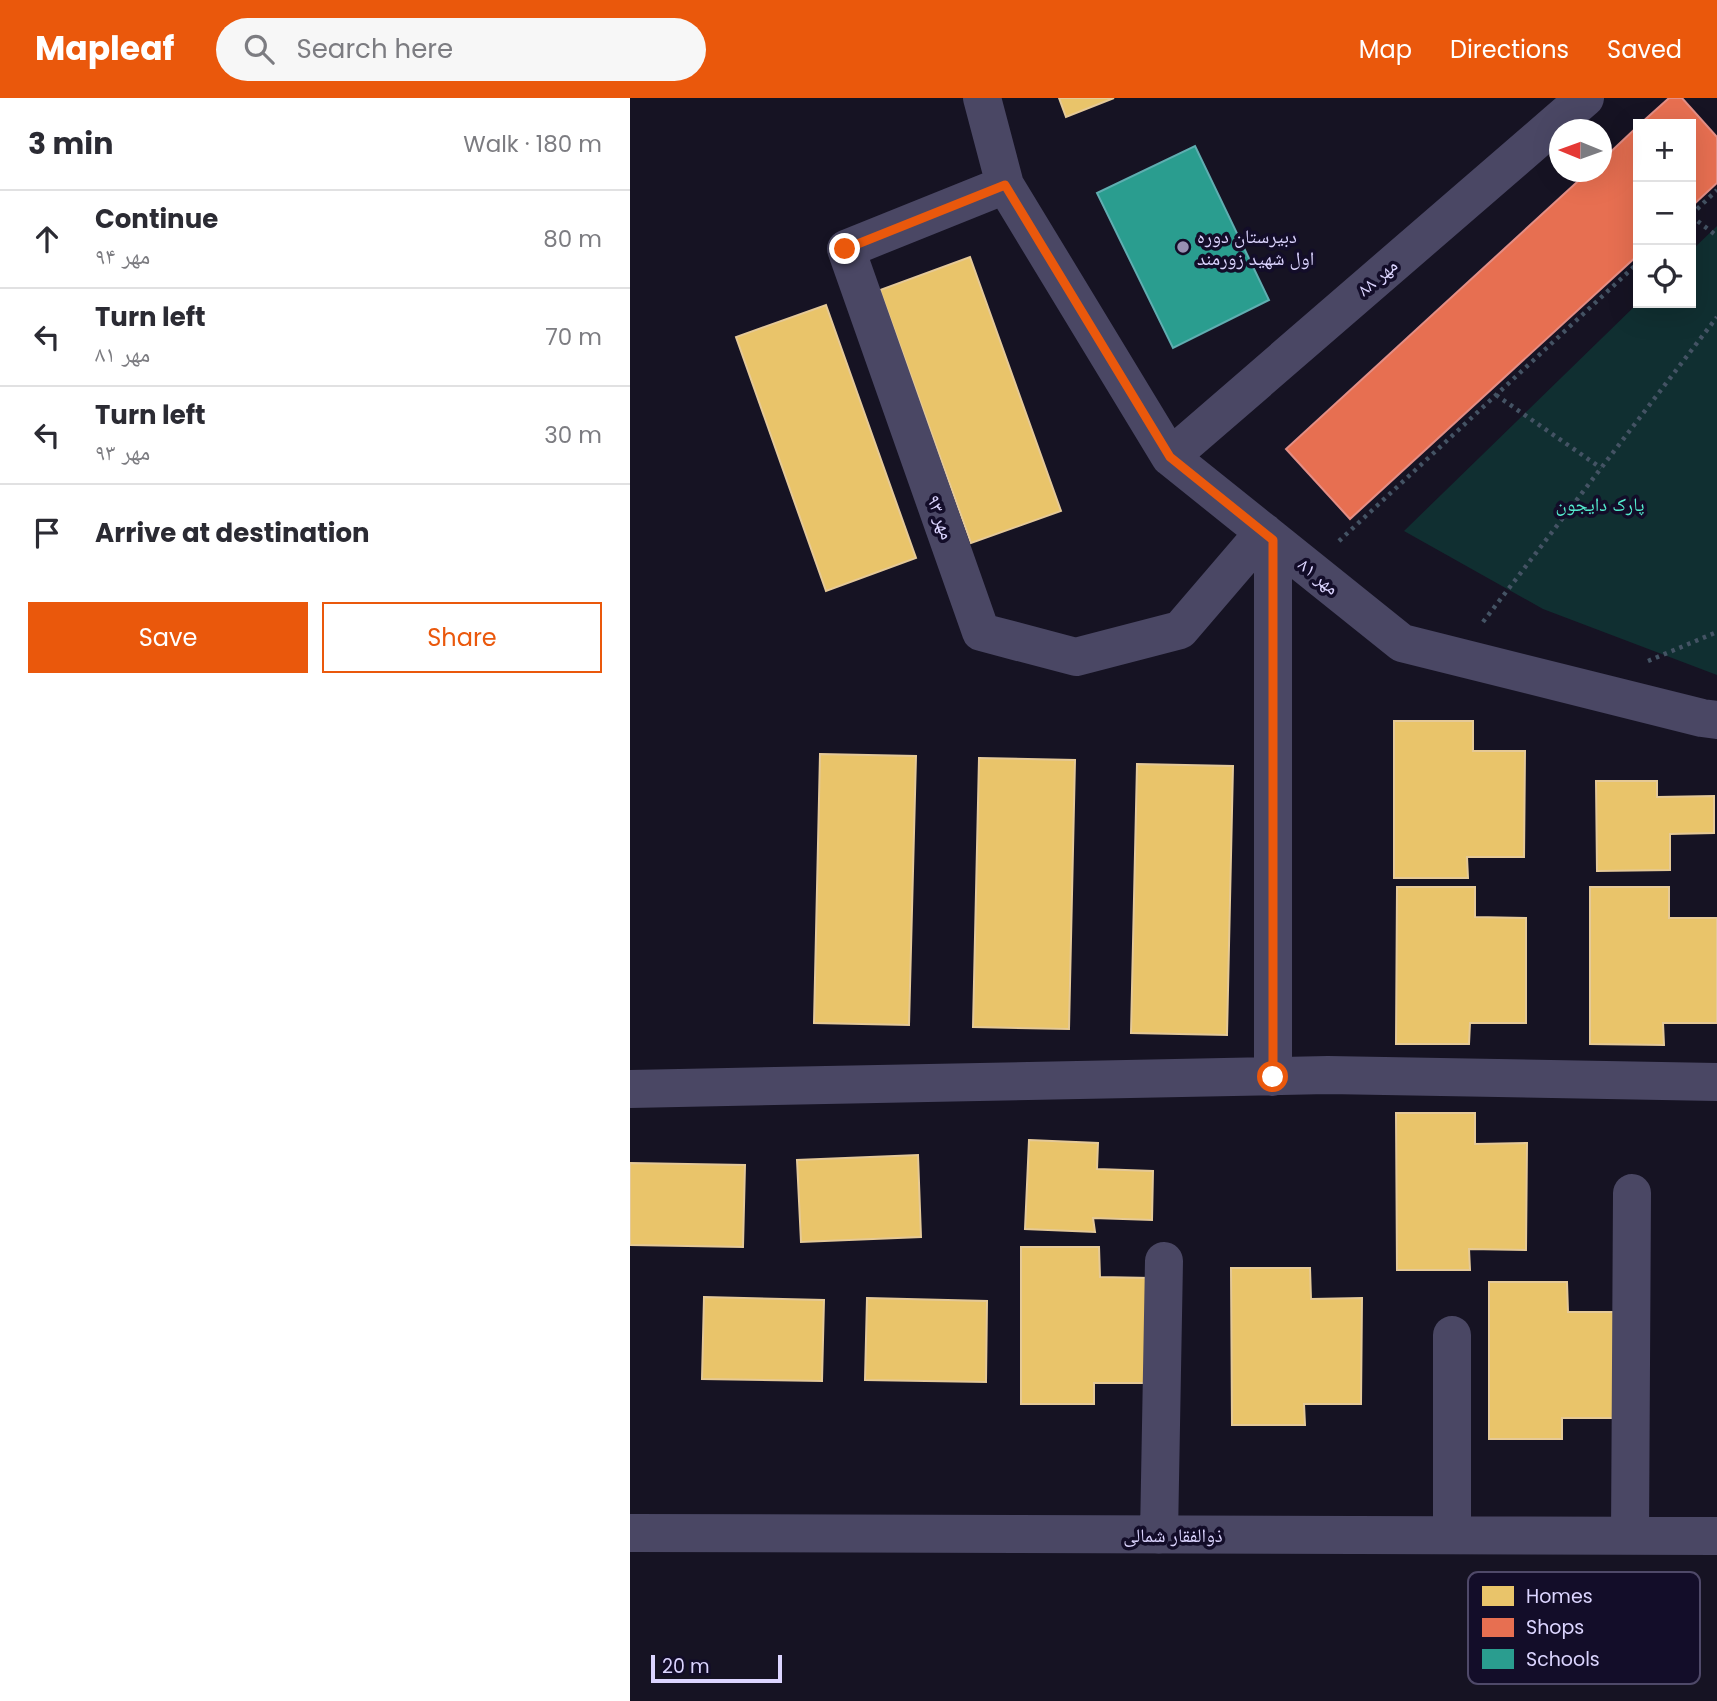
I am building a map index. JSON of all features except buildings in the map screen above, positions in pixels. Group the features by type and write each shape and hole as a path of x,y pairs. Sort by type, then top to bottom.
{"street":[{"name":"مهر ۸۱","path":"982,98 1005,185 1170,457 1402,643 1605,695 1717,720"},
{"name":"مهر ۸۸","path":"1170,457 1585,98"},
{"name":"مهر ۹۳","path":"1005,185 845,249 981,632 1076,657 1180,630 1269,536"},
{"path":"1269,536 1273,1077"},
{"path":"630,1089 1328,1076 1717,1082"},
{"path":"1630,1536 1632,1193"},
{"path":"1159,1535 1164,1261"},
{"path":"1452,1335 1452,1535"},
{"name":"ذوالفقار شمالی","path":"630,1533 1717,1536"}],"path":[{"path":"1696,210 1717,190"},
{"path":"1696,219 1717,236"},
{"path":"1330,549 1633,268"},
{"path":"1475,631 1717,317"},
{"path":"1496,395 1601,468"},
{"path":"1605,695 1620,673 1717,632"}],"green space":[{"name":"پارک دایجون","path":"1717,226 1717,675 1543,609 1404,531 1633,308 1696,308 1696,246"}],"place":[{"name":"دبیرستان دوره اول شهید زورمند","path":"1183,247"}],"route":[{"path":"845,249 1005,185 1170,457 1273,540 1273,1077"}]}
